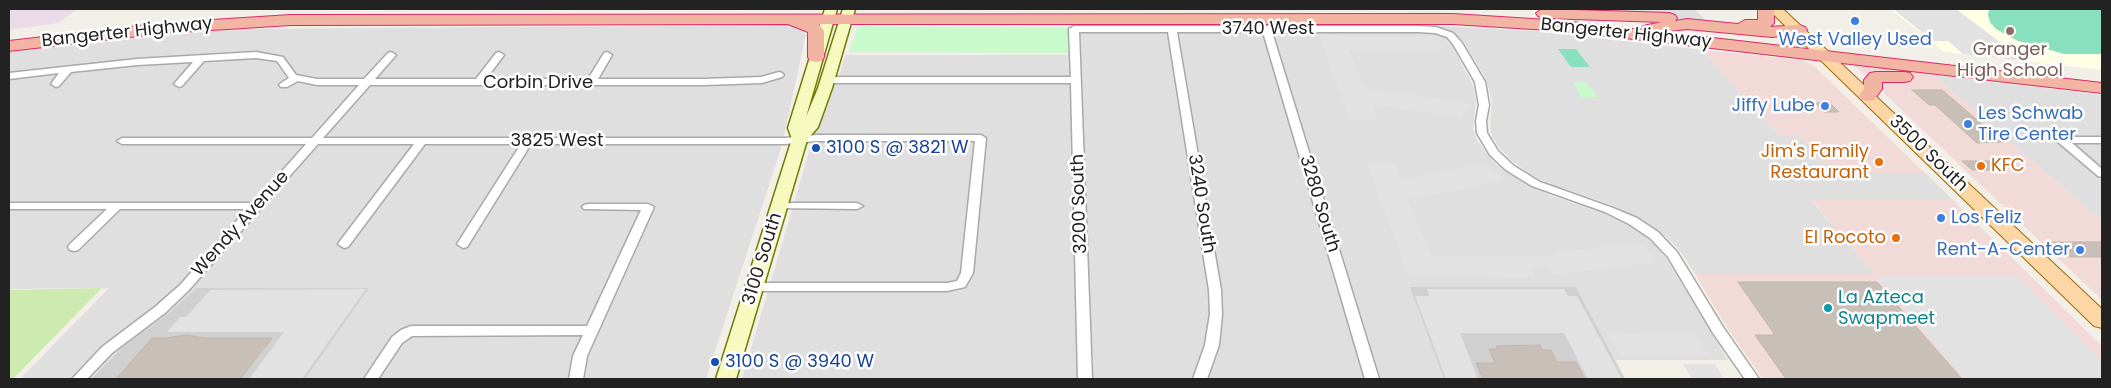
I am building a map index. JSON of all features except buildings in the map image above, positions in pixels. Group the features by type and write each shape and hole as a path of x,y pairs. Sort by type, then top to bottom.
{"highway":[{"path":"847,15 1062,23 1117,14 1225,13 1240,9"},
{"path":"829,17 837,24 847,15 1018,10 1329,9"},
{"name":"Bangerter Highway","path":"1446,9 1537,14 1663,27 2102,90"},
{"path":"1537,14 1556,12 1753,26 1767,22 1766,9"},
{"path":"387,19 407,16 561,16 596,10"},
{"name":"Bangerter Highway","path":"9,36 151,20 253,12 596,10 829,17"},
{"name":"Bangerter Highway","path":"9,46 104,34 277,21 387,19 782,19 829,17"},
{"name":"Bangerter Highway","path":"1096,18 1424,19 1518,22 2102,78"},
{"path":"782,19 804,24 816,31 816,57"},
{"path":"1518,22 1541,19 1634,29 1692,24 1772,32 1799,30"},
{"path":"1839,69 1877,69 1952,78 1997,71 2102,82"},
{"path":"1868,96 1873,89 1874,78 1887,76 2102,90"}],"main road":[{"name":"3500 South","path":"1776,9 2102,321"},
{"name":"3100 South","path":"726,379 800,139 810,127 828,80 847,15"},
{"name":"3100 South","path":"800,139 796,128 829,17"}],"street":[{"name":"3740 West","path":"1074,29 1436,30 1450,34 1458,43 1480,82 1484,105 1482,133 1494,153 1510,168 1536,184 1610,210 1654,235 1673,255 1718,330 1752,379"},
{"name":"3200 South","path":"1074,29 1085,379"},
{"name":"3240 South","path":"1172,29 1215,290 1216,314 1212,345 1200,379"},
{"name":"3280 South","path":"1267,29 1372,379"},
{"name":"Wendy Avenue","path":"79,379 107,350 174,299 391,55"},
{"path":"479,82 499,55"},
{"path":"591,82 607,55"},
{"path":"9,76 202,57 267,56 283,61 289,72 296,78 284,85"},
{"path":"179,84 202,57"},
{"path":"56,84 68,69"},
{"name":"Corbin Drive","path":"296,78 317,82 591,82 739,81 765,79 779,75"},
{"path":"828,80 1076,80"},
{"name":"3825 West","path":"122,140 528,141 981,138 967,273 961,284 947,287 754,287"},
{"path":"2102,140 2062,140 2102,174"},
{"path":"344,244 422,141"},
{"path":"463,244 528,141"},
{"path":"9,206 258,206"},
{"path":"74,247 117,206"},
{"path":"576,379 580,356 648,206 588,207"},
{"path":"779,206 857,206"},
{"path":"371,379 397,340 406,332 424,329 591,330"}],"shaded area":[{"path":"9,9 78,9 58,23 9,30"},
{"path":"1522,9 1695,9 1705,20 1606,15"},
{"name":"Granger High School","path":"1891,9 2102,9 2102,70 1944,52"},
{"path":"1893,9 1956,9 2025,61 1963,54 1948,41 1933,41"},
{"path":"791,25 806,34 782,145 706,379 305,379 368,288 196,288 169,313 124,346 91,379 20,379 109,288 9,289 9,52 72,43 238,29"},
{"path":"1440,26 1533,31 1702,50 1780,136 1800,136 1834,173 1925,173 1952,199 1811,200 1875,274 1695,274 1671,241 1642,220 1607,203 1549,184 1528,173 1510,159 1498,146 1490,129 1492,100 1485,77 1463,41"},
{"path":"1068,32 1427,32 1443,36 1452,45 1473,86 1476,100 1473,129 1477,140 1496,164 1528,185 1552,196 1615,217 1652,241 1668,261 1728,360 1615,360 1576,287 1411,287 1444,379 742,379 819,118 840,73 845,55 1068,55"},
{"path":"1319,35 1437,37 1443,50 1349,50 1365,88 1470,104 1470,108 1463,114 1462,118 1372,104 1378,120 1350,120"},
{"path":"1702,50 1802,60 1813,65 1925,173 1834,173 1800,136 1780,136"},
{"path":"1850,61 1933,75 2102,221 2102,300"},
{"path":"1933,75 2102,95 2102,221"},
{"path":"1366,162 1395,162 1402,180 1484,163 1506,180 1408,200 1431,256 1550,256 1557,252 1641,243 1658,262 1553,275 1548,267 1531,268 1536,277 1409,276"},
{"path":"1811,199 1952,199 2102,346 2102,379 1763,379 1728,329 1695,274 1874,274"},
{"path":"1875,275 2016,275 2102,361 2102,379 1964,379"},
{"path":"1410,287 1576,287 1625,379 1444,379"},
{"path":"196,288 369,288 305,379 91,379 124,346 169,313"},
{"path":"366,289 302,379 249,379 284,332 167,332 180,317 186,317 210,290"},
{"path":"1427,289 1564,289 1568,296 1577,296 1622,379 1588,379 1564,333 1460,333 1478,379 1446,379 1415,296 1429,296"},
{"path":"1607,333 1696,335 1709,356 1619,355"},
{"path":"1683,364 1715,364 1724,379 1692,379"}],"green space":[{"path":"2102,9 2102,54 2064,54 2018,41 1996,29 1990,22 1989,10"},
{"path":"863,26 1070,28 1070,53 849,52 857,28"},
{"path":"1558,49 1576,49 1590,67 1571,67"},
{"path":"1585,81 1598,97 1581,98 1574,82"},
{"path":"102,288 13,379 9,379 9,290"}],"place":[{"name":"West Valley Used","path":"1855,21"},
{"name":"Granger High School","path":"2010,31"},
{"name":"Jiffy Lube","path":"1825,106"},
{"name":"Les Schwab Tire Center","path":"1968,124"},
{"name":"3100 S @ 3821 W","path":"816,148"},
{"name":"Jim's Family Restaurant","path":"1879,162"},
{"name":"KFC","path":"1981,166"},
{"name":"Los Feliz","path":"1941,218"},
{"name":"El Rocoto","path":"1896,238"},
{"name":"Rent-A-Center","path":"2080,250"},
{"name":"La Azteca Swapmeet","path":"1828,308"},
{"name":"3100 S @ 3940 W","path":"715,362"}]}
